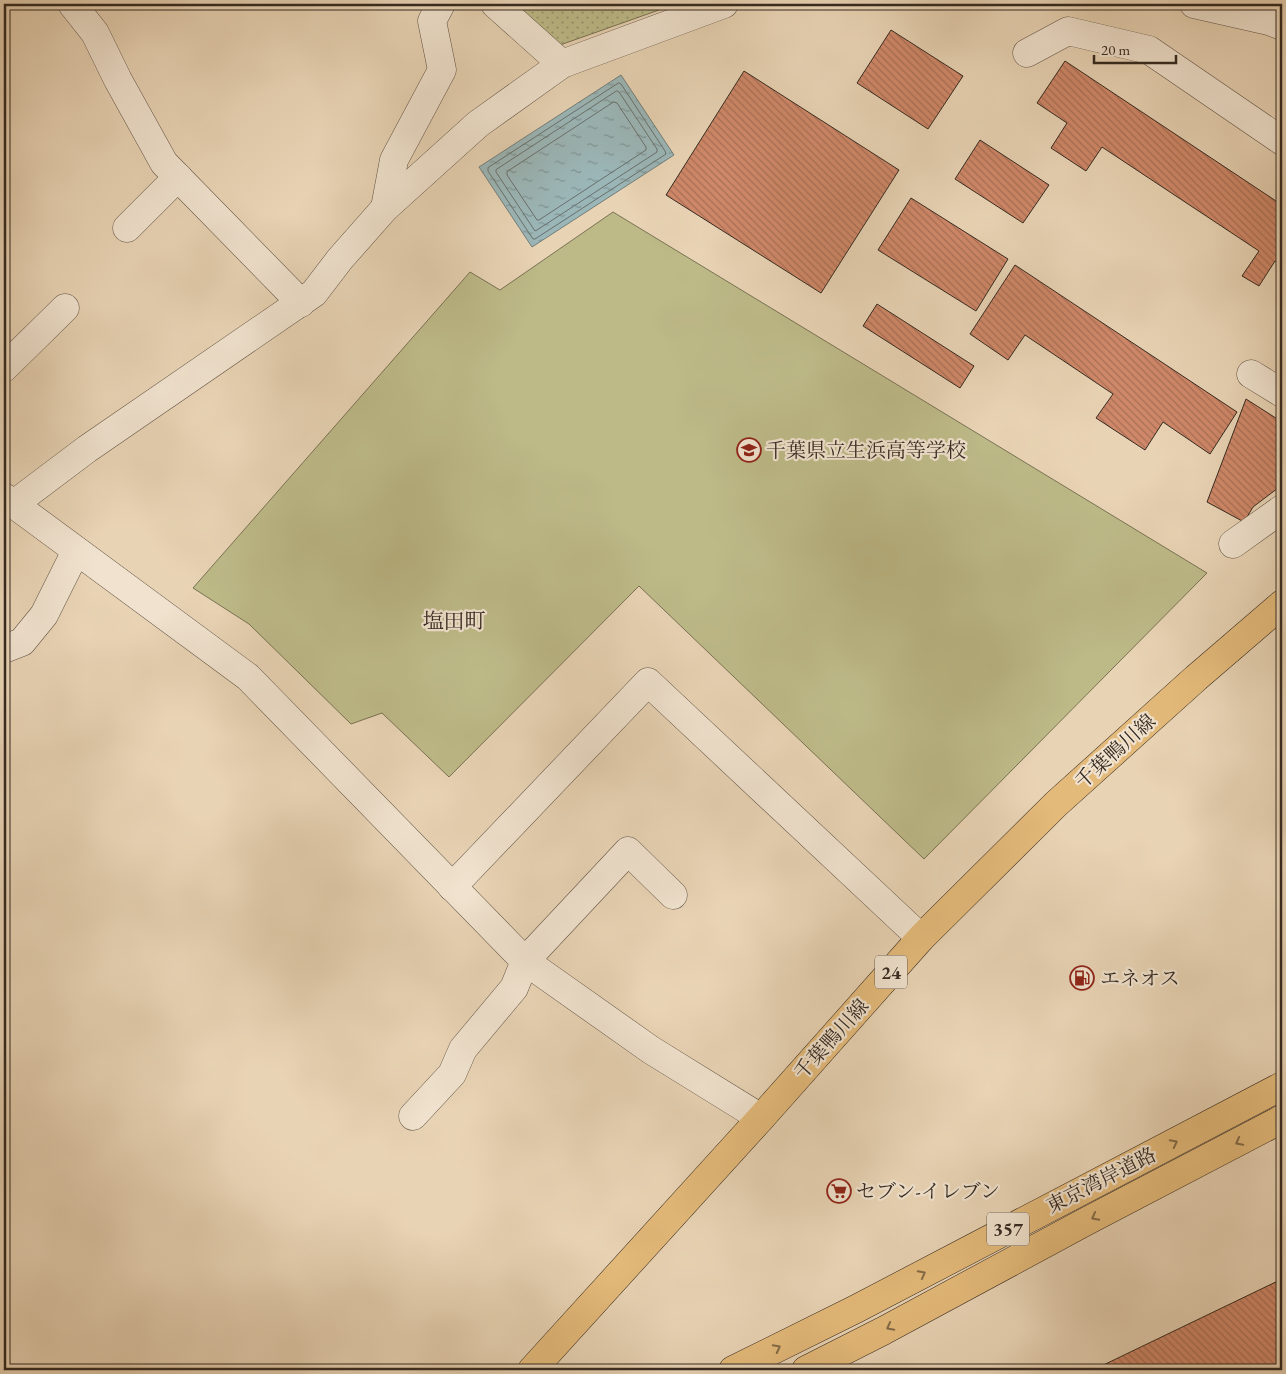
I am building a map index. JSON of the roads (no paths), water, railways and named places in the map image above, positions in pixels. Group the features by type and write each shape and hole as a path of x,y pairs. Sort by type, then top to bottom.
{"main road":[{"name":"千葉鴨川線","path":"532,1370 761,1118 921,938 1056,804 1196,678 1282,604"},
{"name":"東京湾岸道路","path":"733,1370 856,1309 1282,1086"},
{"name":"東京湾岸道路","path":"806,1370 1282,1119"}],"street":[{"path":"72,4 95,33 118,80 164,163 301,304"},
{"path":"385,208 394,160 442,70 432,21 441,4"},
{"path":"495,4 562,64"},
{"path":"724,4 562,64 478,124 385,208 340,259 314,293 301,304 9,500 248,677 525,962 651,1050 761,1118"},
{"path":"1194,4 1269,21 1282,26"},
{"path":"1027,54 1068,31 1149,50 1282,141"},
{"path":"127,228 178,177"},
{"path":"4,368 64,308"},
{"path":"1251,374 1282,393"},
{"path":"1233,544 1282,509"},
{"path":"4,649 22,642 44,615 76,551"},
{"path":"452,887 648,682 921,938"},
{"path":"413,1116 452,1074 463,1049 514,988 525,962 628,851 673,895"}],"water":[{"path":"621,75 674,155 532,247 479,167"}],"place":[{"name":"千葉県立生浜高等学校","path":"749,450"},
{"name":"エネオス","path":"1082,978"},
{"name":"セブン-イレブン","path":"839,1191"}],"district":[{"name":"塩田町","path":"454,621"}]}
